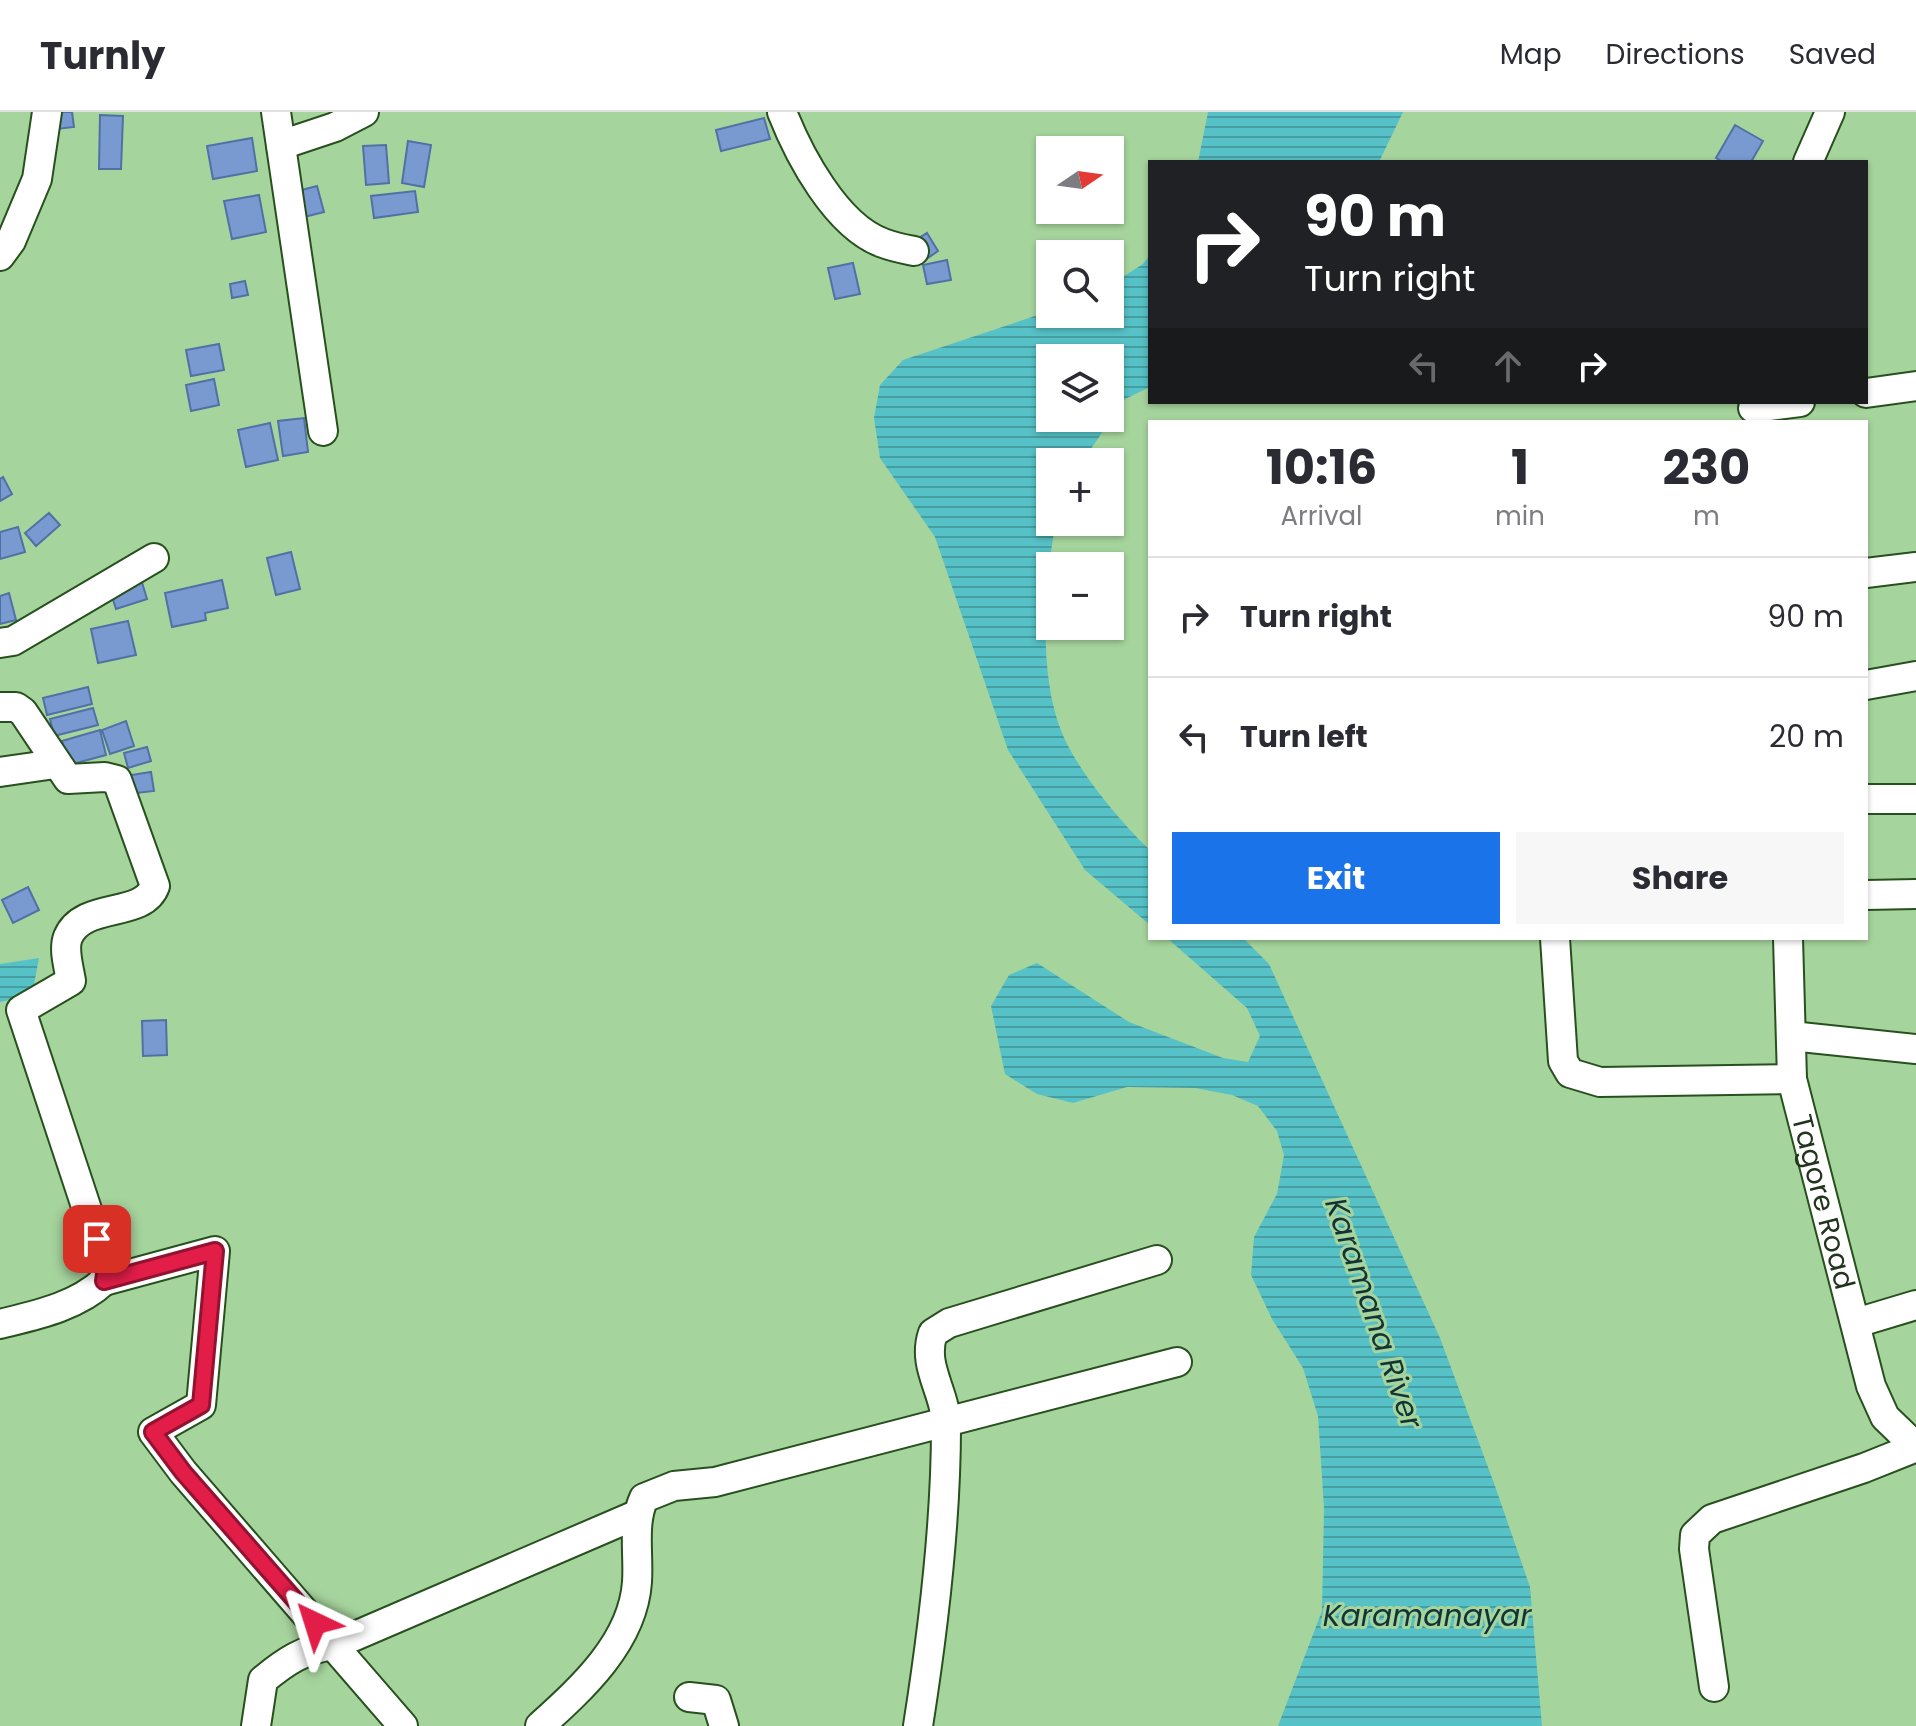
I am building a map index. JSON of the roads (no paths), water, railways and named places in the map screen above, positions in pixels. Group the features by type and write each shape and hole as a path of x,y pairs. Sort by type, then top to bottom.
{"street":[{"path":"0,256 11,241 37,179 47,112"},
{"path":"276,112 323,431"},
{"path":"281,145 335,127 364,112"},
{"path":"782,112 796,148 817,181 858,228 881,243 914,251"},
{"path":"1809,160 1830,112"},
{"path":"1868,393 1916,386"},
{"path":"1754,411 1790,404"},
{"path":"0,643 13,641 154,558"},
{"path":"1868,573 1916,567"},
{"path":"1868,685 1916,676"},
{"path":"0,707 16,707 23,712 55,764 68,779 105,777 117,780 155,886 146,899 87,917 73,929 67,939 71,981 11,1015 106,1267 104,1281"},
{"path":"0,772 55,764"},
{"path":"1868,799 1916,799"},
{"path":"1868,895 1916,894"},
{"path":"1555,940 1563,1061 1570,1073 1600,1082 1792,1079"},
{"name":"Tagore Road","path":"1788,940 1792,1079 1871,1386 1885,1417 1915,1447"},
{"path":"1791,1036 1916,1049"},
{"path":"0,1324 72,1302 104,1281 215,1251 201,1405 153,1432 183,1472 403,1726"},
{"path":"918,1726 931,1645 947,1424 928,1362 933,1333 949,1323 1157,1260"},
{"path":"1856,1323 1916,1305"},
{"path":"540,1726 576,1693 629,1621 639,1562 636,1515 644,1498 657,1491 715,1482 1177,1362"},
{"path":"1714,1687 1694,1549 1695,1535 1701,1526 1726,1513 1864,1468 1915,1447"},
{"path":"256,1726 263,1680 285,1661 310,1649 334,1645 636,1515"},
{"path":"689,1697 716,1700 724,1726"}],"water":[{"path":"1208,112 1403,112 1380,160 1198,160"},
{"path":"1148,258 1148,388 1124,400 1124,344 1036,344 1036,432 1102,432 1092,448 1036,448 1036,536 1054,536 1051,552 1036,552 1036,640 1046,640 1054,710 1069,748 1101,795 1148,848 1148,923 1085,870 1008,750 935,537 880,458 874,418 880,385 903,360 1036,316 1036,328 1124,328 1124,276"},
{"name":"Karamanayar","path":"1169,940 1245,940 1269,964 1440,1338 1495,1486 1530,1587 1542,1726 1278,1726 1322,1611 1324,1508 1318,1416 1303,1368 1272,1319 1251,1275 1254,1237 1277,1194 1284,1155 1277,1131 1258,1106 1232,1095 1195,1088 1127,1087 1073,1103 1037,1094 1005,1074 991,1006 1009,975 1037,963 1129,1022 1223,1058 1248,1062 1260,1036 1247,1008"},
{"path":"39,958 32,995 0,1002 0,964"}],"water label":[{"name":"Karamana River","path":"1374,1313"}]}
